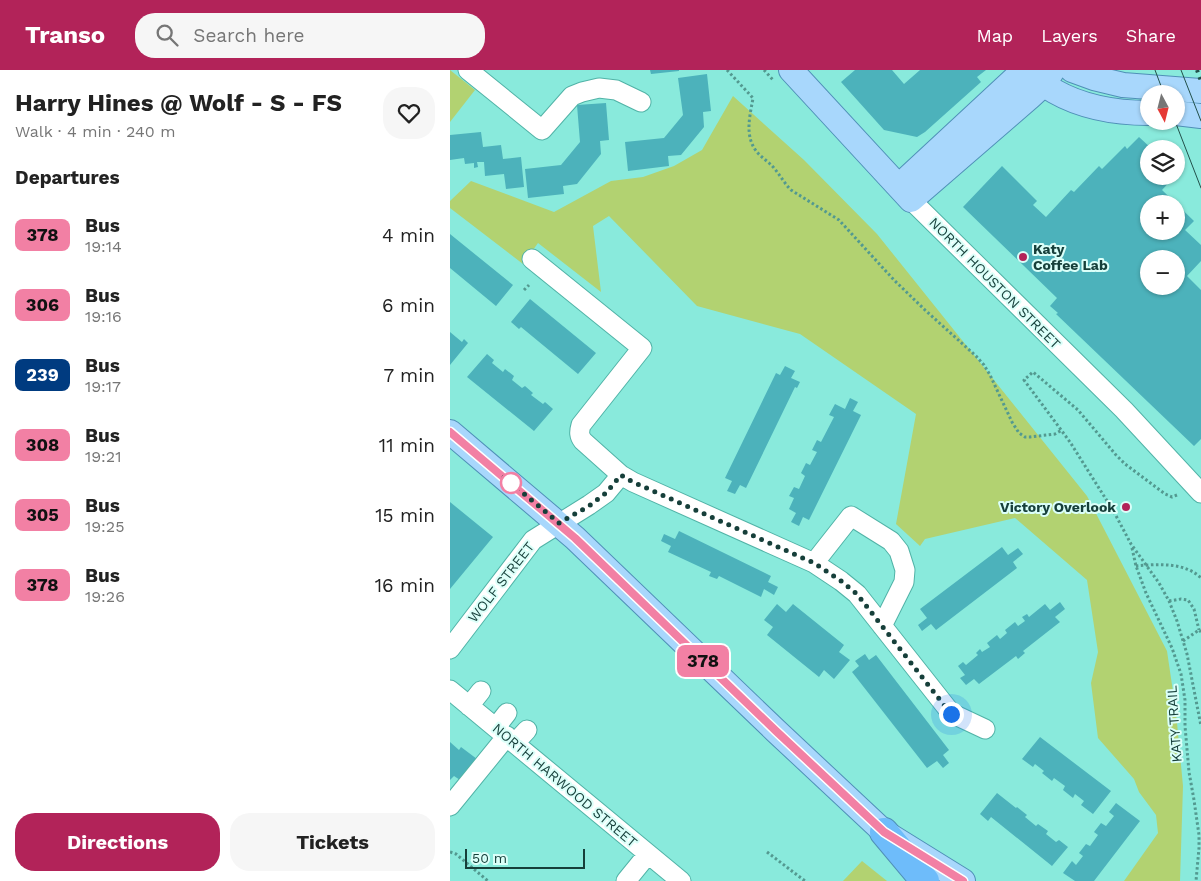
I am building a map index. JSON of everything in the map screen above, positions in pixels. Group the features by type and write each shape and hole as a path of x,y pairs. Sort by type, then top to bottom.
{"highway":[{"path":"884,832 925,881"}],"main road":[{"name":"NORTH HOUSTON STREET","path":"791,70 905,193"},
{"path":"905,193 1024,70"},
{"path":"1072,70 1123,85 1201,91"},
{"path":"905,193 1044,75 1063,96 1112,111 1140,113"},
{"path":"1185,114 1201,116"},
{"path":"450,432 559,523 884,832 963,881"}],"street":[{"path":"468,70 542,130 572,96 582,92 599,88 616,90 641,102"},
{"name":"NORTH HOUSTON STREET","path":"905,193 1198,483"},
{"path":"532,259 642,348 581,425 579,432 583,442 621,475 633,482 814,563 849,587 857,594 951,714 985,728"},
{"name":"WOLF STREET","path":"450,649 533,540 589,506 606,493 621,475"},
{"path":"814,563 850,516 890,541 899,551 905,570 904,582 882,626"},
{"name":"NORTH HARWOOD STREET","path":"450,690 469,706 510,730 648,854 681,881"},
{"path":"469,706 481,690"},
{"path":"450,806 510,730"},
{"path":"626,881 648,854"}],"path":[{"path":"727,70 753,98 749,123 750,138 756,151 776,170 787,186 839,220 925,310 976,356 990,375 1019,433 1025,437 1030,437 1055,434 1062,430"},
{"path":"524,290 528,285"},
{"path":"1177,495 1172,497 1165,494 1126,464 1078,410 1033,372 1024,380 1062,430 1096,480 1131,544 1159,583 1169,601 1183,641 1201,726"},
{"name":"KATY TRAIL","path":"1131,544 1136,566 1172,648 1184,686 1188,766 1199,848 1196,881"},
{"path":"1136,566 1175,566 1189,570 1201,578"},
{"path":"1169,601 1188,600 1194,609 1200,631 1183,641"},
{"path":"450,852 456,854 488,881"},
{"path":"767,852 805,881"}],"green space":[{"path":"450,70 475,90 450,122"},
{"path":"733,96 804,160 877,234 1087,496 1167,651 1176,712 1183,786 1180,881 1124,881 1158,833 1156,815 1139,792 1134,779 1098,738 1091,683 1098,652 1087,580 1015,518 925,539 920,546 896,524 916,414 800,334 697,306 609,216 593,226 601,292 538,243 523,264 450,208 450,201 471,181 554,212 611,181 643,177 674,166 702,150"},
{"path":"862,861 887,881 843,881"}],"building":[{"path":"650,70 679,70 679,71 651,74"},
{"path":"855,70 892,70 904,84 920,70 986,70 977,77 981,82 917,137 884,130 841,82"},
{"path":"707,74 711,111 703,112 704,127 681,155 668,156 669,166 628,171 625,142 664,138 683,115 678,78"},
{"path":"606,103 609,140 600,141 601,154 577,184 563,186 564,194 528,198 525,169 561,165 580,142 577,105"},
{"path":"481,132 483,147 501,145 503,159 521,157 524,187 506,189 504,174 485,176 484,162 477,162 478,167 474,168 474,163 465,164 464,158 450,160 450,135"},
{"path":"1139,137 1142,140 1140,140 1140,185 1167,185 1162,190 1167,195 1140,195 1140,240 1185,240 1185,230 1201,245 1201,261 1187,276 1201,290 1201,439 1194,446 1056,314 1058,313 1050,306 1057,298 963,207 1002,166 1037,201 1033,205 1046,217 1071,190 1074,192 1099,166 1102,169 1125,146 1127,149"},
{"path":"1185,212 1194,221 1185,230"},
{"path":"450,234 513,285 496,306 450,268"},
{"path":"530,299 596,353 578,374 521,327 519,329 511,322"},
{"path":"450,332 462,342 464,339 468,343 450,365"},
{"path":"487,354 494,360 492,363 503,372 505,369 514,376 512,380 522,388 525,386 533,393 531,395 543,404 545,402 553,409 534,431 467,377"},
{"path":"785,366 795,371 791,378 800,382 797,388 795,387 746,488 740,485 735,494 727,491 732,481 725,478 776,373 780,375"},
{"path":"850,398 858,402 853,411 861,415 809,520 803,517 799,526 791,522 796,513 789,509 794,498 789,496 794,487 799,489 805,476 801,473 806,463 810,465 817,452 812,450 817,440 821,442 834,417 829,415 835,404 845,409"},
{"path":"450,502 493,537 450,589"},
{"path":"679,531 771,576 768,582 778,587 774,595 764,589 761,597 719,576 717,579 709,576 711,572 668,552 671,546 661,541 664,534 675,539"},
{"path":"1002,547 1008,555 1018,548 1023,554 1013,562 1017,568 936,630 931,624 922,631 918,625 927,618 920,609"},
{"path":"1060,602 1065,609 1055,617 1060,622 1023,651 1025,653 1018,659 1016,656 979,684 974,679 966,685 960,678 965,675 958,666 963,662 966,665 978,655 976,653 980,649 982,652 990,647 987,643 997,635 1000,639 1007,633 1005,630 1015,622 1018,626 1025,621 1022,617 1027,614 1029,617 1045,604 1050,610"},
{"path":"777,604 786,612 793,604 844,645 839,652 850,660 834,679 824,670 819,677 767,635 773,627 764,620"},
{"path":"865,654 869,660 876,655 949,750 943,755 949,763 943,768 937,761 927,768 852,672 859,666 855,661"},
{"path":"1040,737 1111,791 1093,814 1081,805 1084,801 1075,794 1073,798 1063,790 1065,786 1054,778 1052,781 1035,764 1033,767 1022,759"},
{"path":"450,742 459,750 461,747 477,759 460,780 454,776 450,780"},
{"path":"997,793 1027,815 1025,817 1036,826 1038,824 1048,831 1046,834 1056,842 1059,840 1068,847 1052,866 991,817 988,821 980,814"},
{"path":"1116,803 1140,821 1094,881 1075,881 1063,873 1072,861 1076,865 1083,856 1079,853 1086,844 1090,846 1098,835 1094,832 1101,823 1106,826 1114,816 1109,812"}],"tram line":[{"path":"1155,70 1161,85"},
{"path":"1181,70 1201,121"},
{"path":"1178,130 1201,188"}],"railway":[{"path":"1197,70 1201,81"}],"bus line":[{"name":"378","path":"450,432 575,538 884,832 963,881"}],"place":[{"name":"Katy Coffee Lab","path":"1023,257"},
{"name":"Victory Overlook","path":"1126,507"}],"route":[{"path":"511,483 504,477 559,523 589,506 606,493 621,475 814,563 857,594 951,714"}]}
